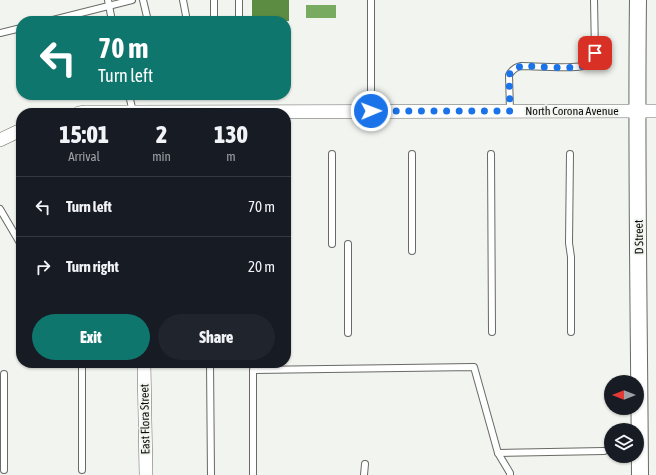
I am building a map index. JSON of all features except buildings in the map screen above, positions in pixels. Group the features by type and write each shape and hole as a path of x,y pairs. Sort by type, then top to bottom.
{"street":[{"name":"D Street","path":"638,0 637,111 640,475"},
{"name":"North Corona Avenue","path":"291,111 656,111"},
{"path":"0,140 16,132"},
{"name":"East Flora Street","path":"144,368 146,475"}],"lane":[{"path":"65,16 108,3 132,0"},
{"path":"143,0 147,16"},
{"path":"182,0 186,16"},
{"path":"214,0 214,16"},
{"path":"239,0 239,16"},
{"path":"371,0 371,111"},
{"path":"510,111 509,75 516,67 576,67 588,65 593,60 595,53 594,0"},
{"path":"108,3 111,16"},
{"path":"0,33 16,29"},
{"path":"332,154 332,244"},
{"path":"412,154 412,251"},
{"path":"492,154 492,332"},
{"path":"570,154 570,332"},
{"path":"0,209 16,236"},
{"path":"348,244 348,333"},
{"path":"253,475 253,370 474,367 498,453 510,472 510,475"},
{"path":"82,368 82,470"},
{"path":"210,368 211,475"},
{"path":"4,374 2,444 4,470"},
{"path":"498,453 604,451"},
{"path":"364,475 365,464"}],"shaded area":[{"path":"306,5 336,5 336,18 306,18"}],"route":[{"path":"371,111 510,111 509,75 516,67 576,67 588,65 593,60 595,53"}]}
